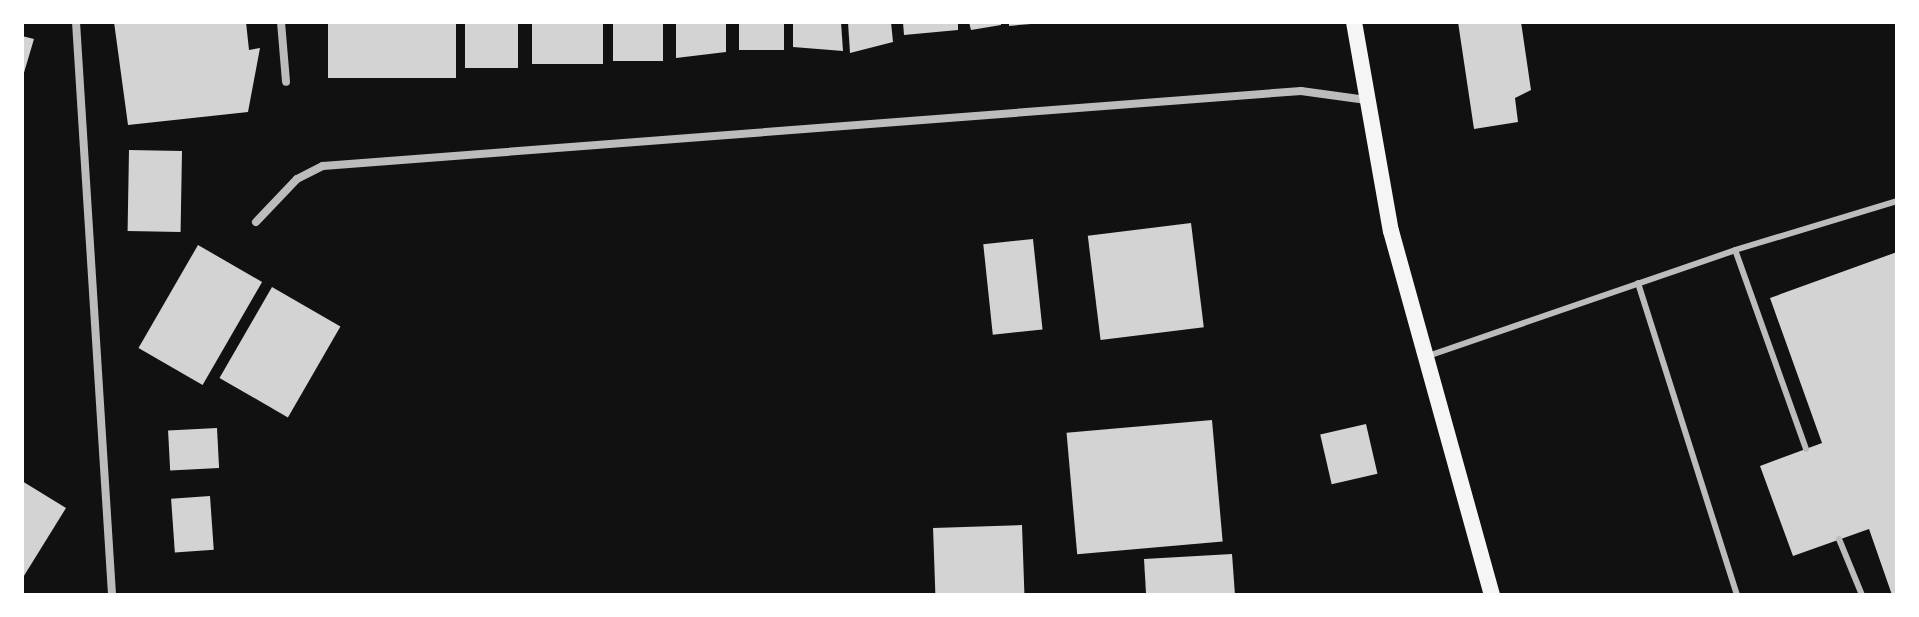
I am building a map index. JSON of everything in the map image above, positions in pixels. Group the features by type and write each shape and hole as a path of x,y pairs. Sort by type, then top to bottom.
{"main road":[{"path":"1354,22 1366,100 1424,357 1492,595"}],"street":[{"path":"76,22 112,595"},
{"path":"281,22 286,82"},
{"path":"256,222 297,179 323,166 1301,91 1366,100"}],"lane":[{"path":"1424,357 1735,250 1897,201"},
{"path":"1735,250 1806,449"},
{"path":"1638,283 1737,595"},
{"path":"1839,539 1862,595"}],"building":[{"path":"114,22 246,22 249,50 260,48 248,112 128,125"},
{"path":"328,22 456,22 456,78 328,78"},
{"path":"465,22 518,22 518,68 465,68"},
{"path":"532,22 603,22 603,64 532,64"},
{"path":"613,22 663,22 663,61 613,61"},
{"path":"676,22 726,22 726,52 676,58"},
{"path":"739,22 784,22 784,50 739,50"},
{"path":"793,22 841,22 843,51 793,47"},
{"path":"848,22 891,22 893,42 850,53"},
{"path":"903,22 958,22 958,30 904,35"},
{"path":"969,22 1001,22 1001,25 971,30"},
{"path":"1009,22 1031,22 1031,24 1009,26"},
{"path":"1458,22 1521,22 1531,90 1515,98 1518,122 1474,129"},
{"path":"22,36 34,39 23,76 22,76"},
{"path":"129,150 182,151 181,232 128,231"},
{"path":"1191,223 1204,327 1101,340 1088,236"},
{"path":"1033,239 1043,330 993,335 983,244"},
{"path":"198,245 262,282 203,385 139,348"},
{"path":"1897,252 1897,595 1892,595 1869,529 1793,556 1760,466 1822,443 1770,298"},
{"path":"272,287 340,326 288,417 220,378"},
{"path":"1212,420 1223,542 1077,554 1067,433"},
{"path":"1366,424 1377,474 1332,484 1320,435"},
{"path":"217,428 219,468 170,471 168,431"},
{"path":"22,481 66,508 22,579"},
{"path":"210,496 214,550 175,553 171,499"},
{"path":"1022,525 1024,595 935,595 933,528"},
{"path":"1232,554 1235,595 1146,593 1144,559"}]}
